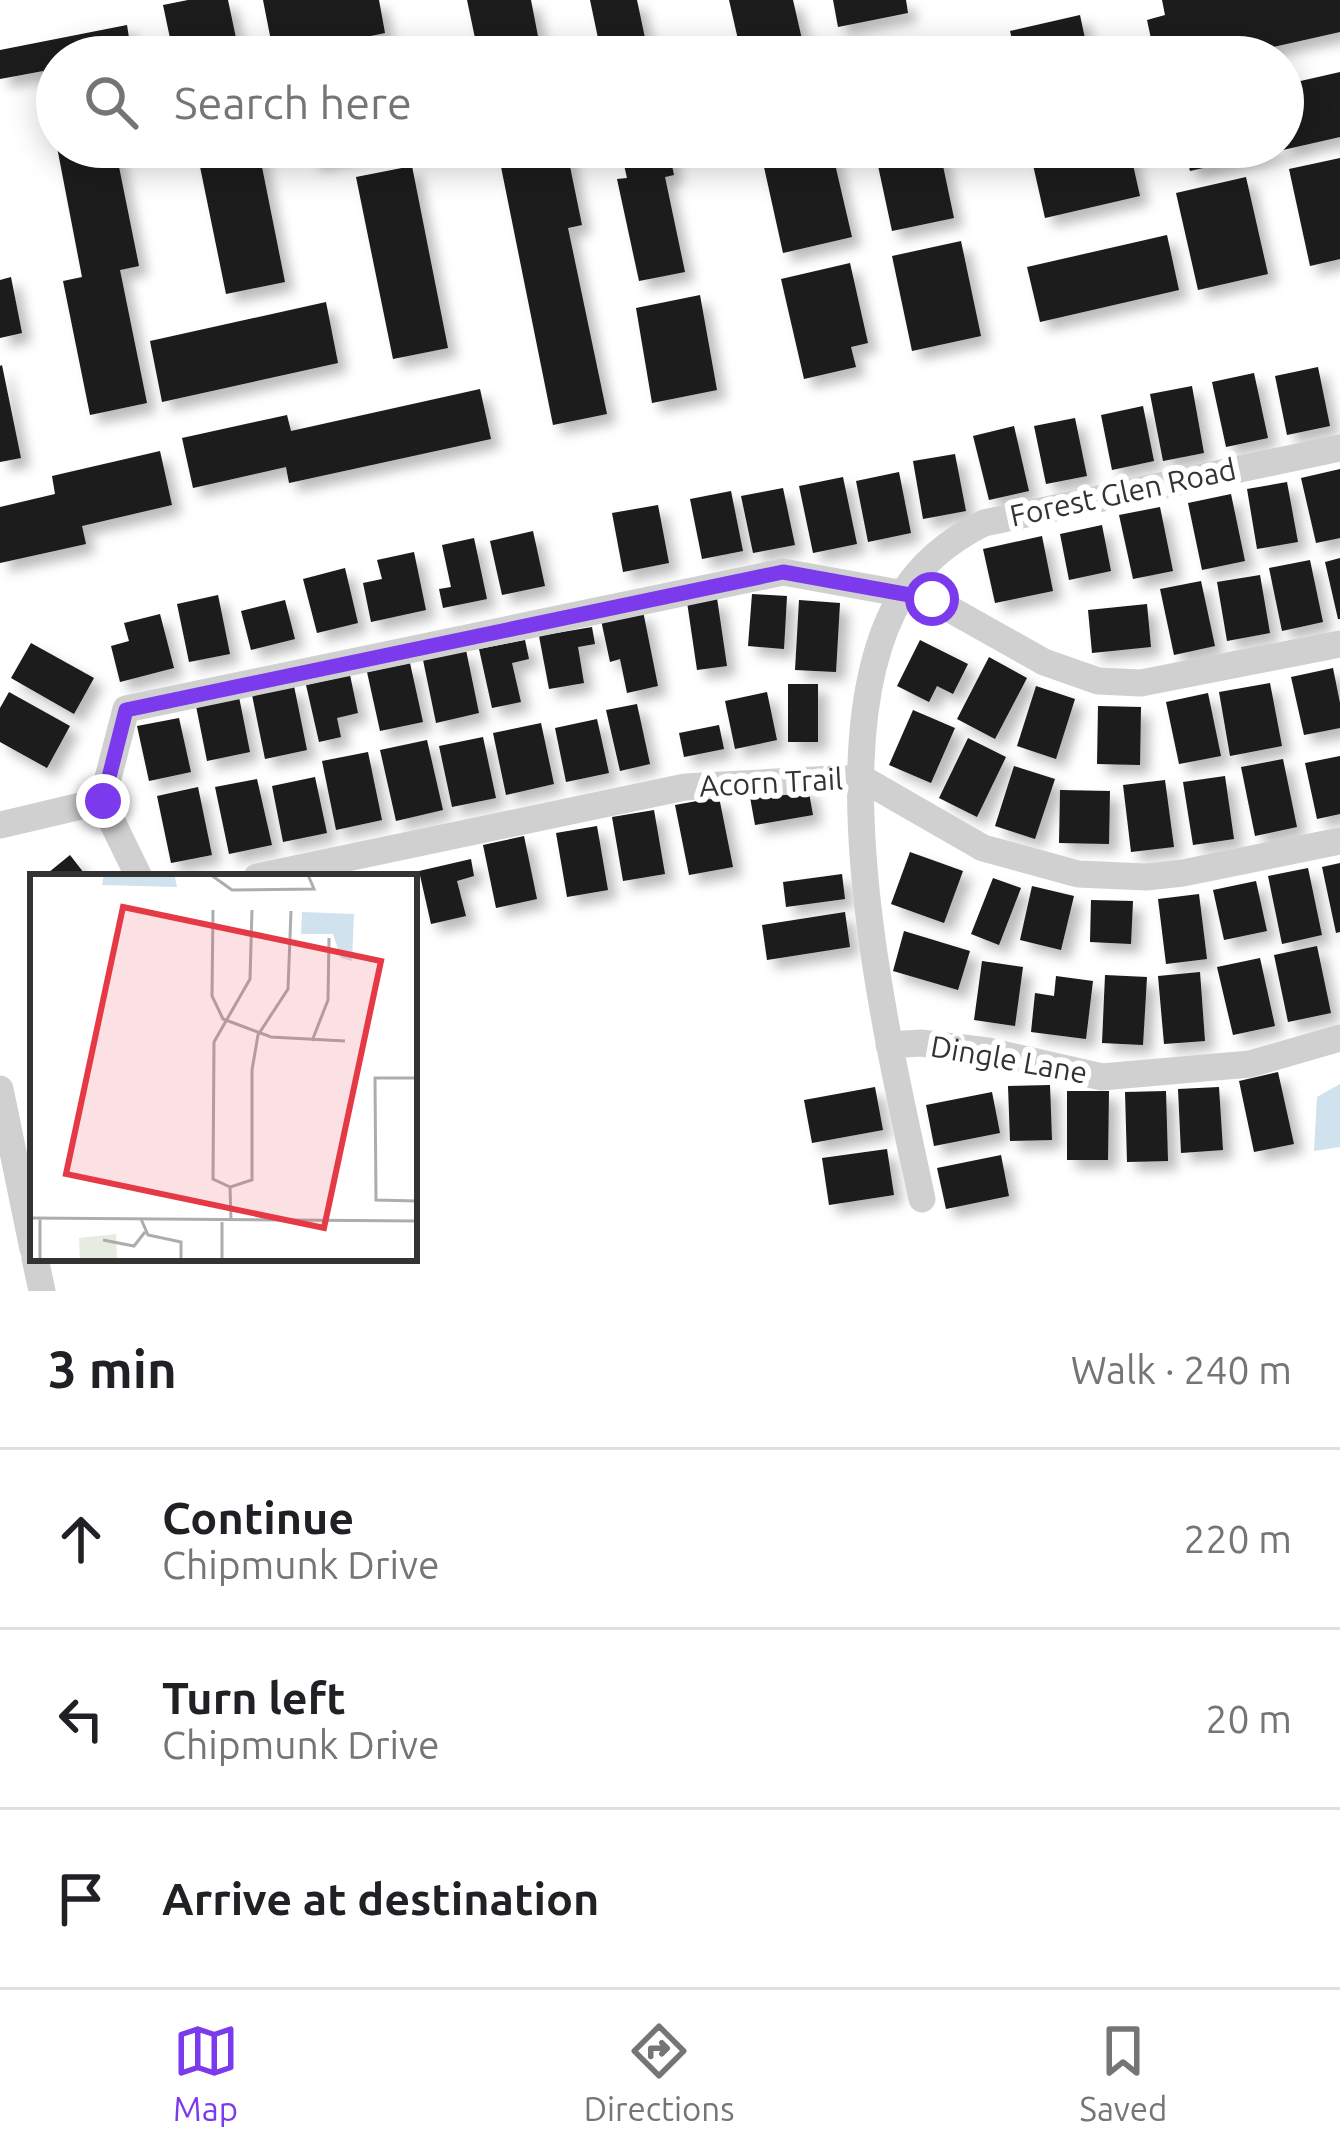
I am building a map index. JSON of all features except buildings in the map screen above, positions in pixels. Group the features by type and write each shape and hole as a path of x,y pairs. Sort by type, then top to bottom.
{"street":[{"name":"Forest Glen Road","path":"922,1199 872,950 863,779 868,686 885,629 904,592 950,543 984,523 1340,448"},
{"path":"138,874 103,801 126,710 783,572 932,599 1044,662 1098,681 1155,681 1340,644"},
{"name":"Acorn Trail","path":"271,874 686,787 863,779 983,848 1078,874 1184,873 1340,841"},
{"path":"0,825 103,801"},
{"name":"Dingle Lane","path":"889,1045 971,1048 1102,1077 1250,1064 1340,1038"},
{"path":"0,1089 30,1235"},
{"path":"36,1261 42,1291"}],"water":[{"path":"1340,1084 1340,1147 1314,1151 1317,1097"}],"route":[{"path":"103,801 126,710 783,572 932,599"}]}
